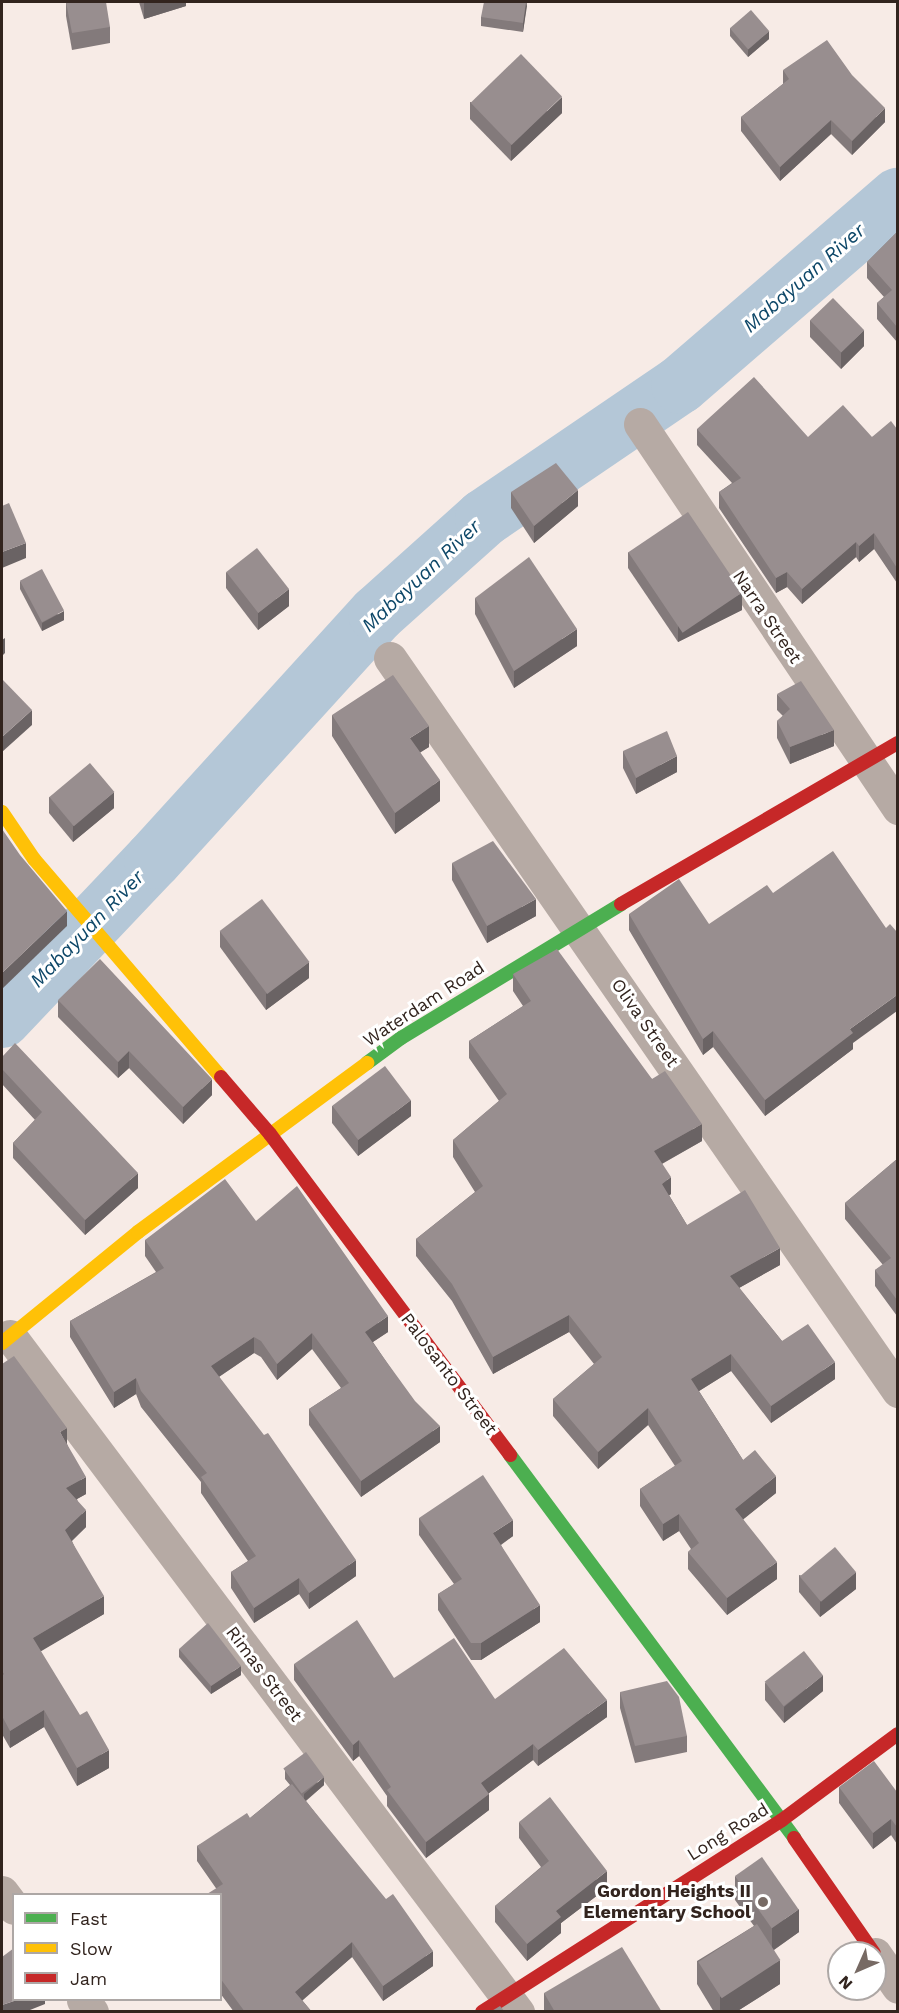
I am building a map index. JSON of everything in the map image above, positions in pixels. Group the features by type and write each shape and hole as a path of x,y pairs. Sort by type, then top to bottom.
{"street":[{"name":"Narra Street","path":"640,424 897,808"},
{"name":"Oliva Street","path":"390,658 897,1391"},
{"name":"Waterdam Road","path":"6,1340 138,1232 401,1038 578,929 897,743"},
{"name":"Palosanto Street","path":"2,812 34,859 131,969 270,1134 782,1820 866,1941"},
{"name":"Rimas Street","path":"6,1340 502,2006"},
{"name":"Long Road","path":"502,2006 782,1820 897,1734"},
{"path":"2,1892 12,1905"},
{"name":"Palosanto Street","path":"887,1972 897,1987"}],"building":[{"path":"66,2 106,2 110,27 72,33"},
{"path":"484,2 526,2 523,23 481,17"},
{"path":"751,10 769,31 748,50 730,28"},
{"path":"827,40 852,75 885,108 852,141 831,120 780,167 741,117 789,79 783,70"},
{"path":"521,54 562,96 512,145 471,103"},
{"path":"897,232 897,327 877,303 892,290 867,262"},
{"path":"833,298 864,330 841,353 810,320"},
{"path":"754,377 808,437 843,405 872,437 891,421 897,429 897,568 874,533 859,546 856,542 802,589 787,572 776,578 719,492 741,478 697,429"},
{"path":"556,463 578,490 534,526 511,492"},
{"path":"9,503 26,543 2,552 2,506"},
{"path":"688,512 742,592 683,633 628,552"},
{"path":"257,548 289,589 258,613 226,572"},
{"path":"529,557 577,629 514,671 475,598"},
{"path":"42,569 64,610 42,622 20,581"},
{"path":"393,675 429,726 410,738 440,780 395,813 332,715"},
{"path":"2,679 32,710 2,737"},
{"path":"801,681 834,730 790,747 777,721 790,709 777,694"},
{"path":"667,731 677,756 636,778 623,751"},
{"path":"90,763 114,792 74,826 49,797"},
{"path":"2,829 20,855 67,911 2,973"},
{"path":"493,841 536,899 487,926 452,863"},
{"path":"833,851 886,928 890,924 897,932 897,995 850,1029 853,1033 765,1100 713,1031 703,1039 629,914 679,879 709,924 767,885 773,893"},
{"path":"262,899 310,962 267,994 220,931"},
{"path":"557,949 652,1079 665,1071 702,1124 654,1151 671,1177 662,1184 687,1225 745,1190 780,1248 730,1276 782,1341 808,1324 835,1362 771,1406 731,1354 691,1379 743,1460 755,1450 776,1476 735,1509 777,1562 727,1598 688,1552 699,1543 679,1514 663,1524 640,1489 682,1461 648,1408 598,1452 553,1399 602,1357 569,1315 493,1357 452,1284 416,1239 483,1186 453,1140 507,1094 469,1041 531,1001 513,974"},
{"path":"100,959 212,1079 183,1107 129,1051 118,1062 58,1000"},
{"path":"15,1043 138,1173 85,1220 13,1143 42,1112 2,1069 2,1057"},
{"path":"385,1066 411,1100 358,1140 332,1106"},
{"path":"897,1159 897,1300 875,1270 891,1258 845,1203"},
{"path":"225,1179 256,1221 297,1186 388,1316 365,1332 415,1401 440,1426 361,1481 309,1409 349,1383 312,1333 277,1364 261,1341 254,1337 211,1366 264,1435 268,1433 356,1560 309,1593 299,1578 254,1608 231,1572 256,1556 201,1477 207,1473 141,1391 136,1378 114,1392 70,1321 164,1268 145,1240"},
{"path":"14,1356 67,1428 60,1432 86,1477 66,1488 86,1510 65,1530 104,1596 33,1638 80,1715 87,1711 109,1750 77,1768 44,1710 10,1731 2,1716 2,1676 4,1674 2,1671 2,1364"},
{"path":"483,1475 513,1520 493,1533 540,1605 481,1643 471,1643 438,1594 462,1579 419,1518"},
{"path":"835,1547 856,1572 821,1602 800,1577"},
{"path":"357,1620 394,1678 454,1638 495,1699 564,1648 607,1700 538,1750 533,1744 481,1783 489,1794 426,1842 387,1790 391,1787 359,1740 353,1745 294,1664"},
{"path":"208,1623 241,1666 211,1686 179,1649"},
{"path":"804,1651 823,1675 784,1706 765,1682"},
{"path":"667,1681 679,1697 687,1736 635,1746 620,1692"},
{"path":"306,1752 324,1777 302,1794 283,1768"},
{"path":"874,1761 897,1792 897,1827 891,1819 873,1833 839,1787"},
{"path":"292,1784 386,1899 393,1894 433,1951 383,1986 352,1942 295,1992 312,2012 245,2012 222,1981 222,1893 209,1893 223,1884 197,1846 247,1813 250,1818"},
{"path":"550,1797 607,1871 556,1911 561,1917 527,1944 495,1906 549,1861 519,1822"},
{"path":"762,1857 799,1909 772,1928 735,1876"},
{"path":"757,1924 780,1960 722,1998 698,1962"},
{"path":"622,1947 662,2012 555,2012 544,1993"},
{"path":"12,1950 12,2001 14,2001 2,2005 2,1957"},
{"path":"500,2006 505,2012 490,2012"}],"waterway":[{"name":"Mabayuan River","path":"2,1019 153,860 377,614 484,518 680,385 898,197"}],"traffic: fast":[{"path":"367,1063 401,1038 621,904"},
{"path":"510,1455 794,1838"}],"traffic: slow":[{"path":"2,812 34,859 221,1077"},
{"path":"2,1343 138,1232 367,1063"}],"traffic: jam":[{"path":"621,904 898,743"},
{"path":"221,1077 270,1134 510,1455"},
{"path":"482,2012 782,1820 898,1734"},
{"path":"794,1838 866,1941"}],"place":[{"name":"Gordon Heights II Elementary School","path":"763,1902"}]}
